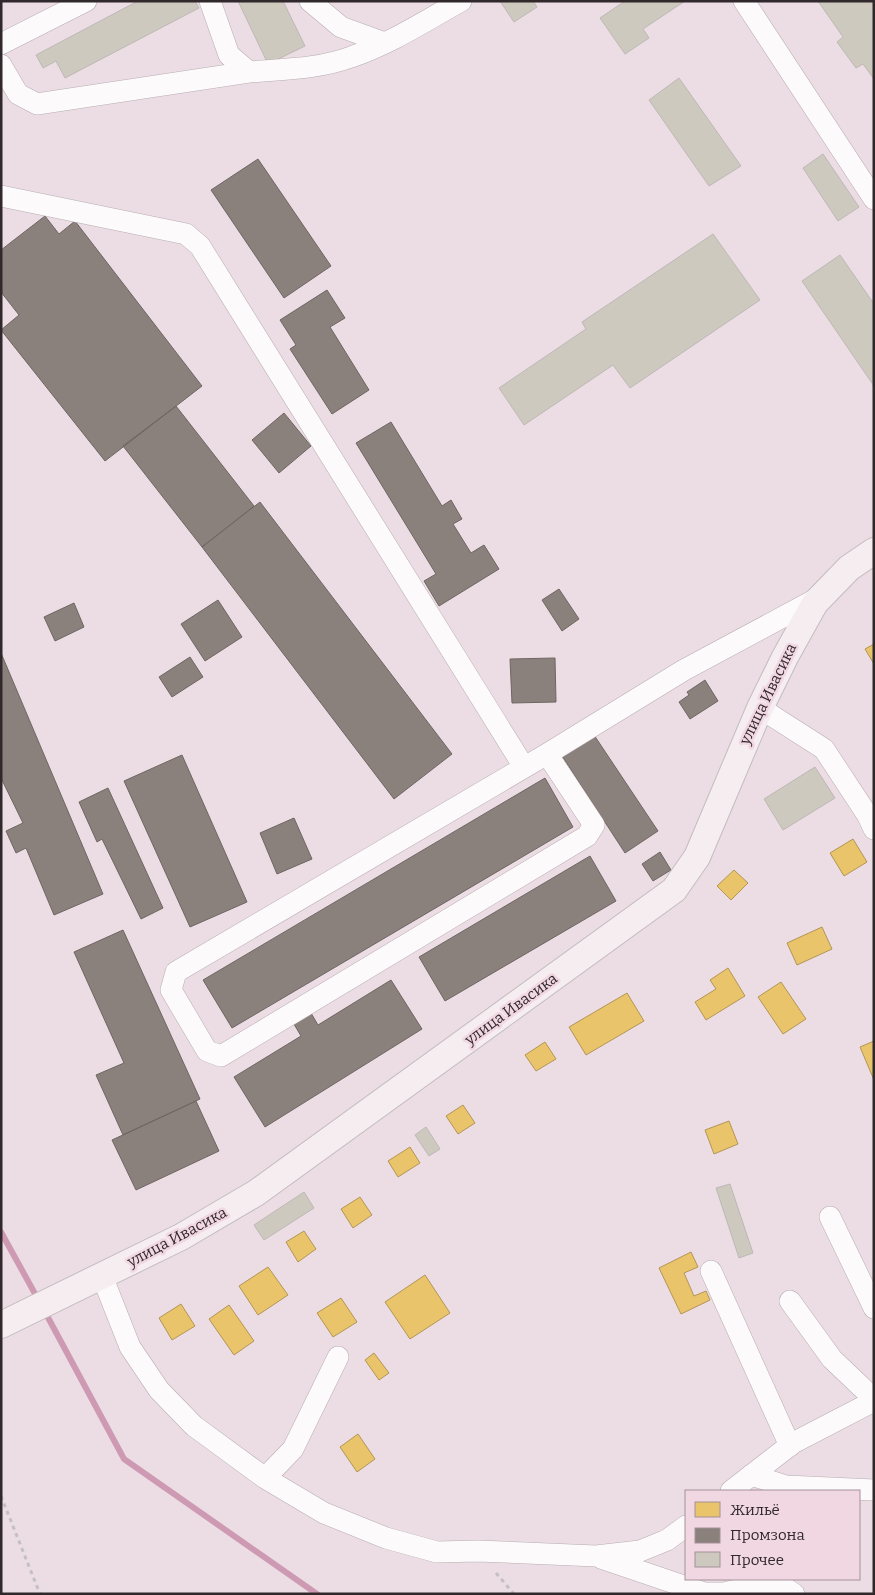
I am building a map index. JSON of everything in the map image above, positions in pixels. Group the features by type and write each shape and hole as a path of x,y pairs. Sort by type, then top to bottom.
{"main road":[{"name":"улица Ивасика","path":"1,1325 181,1237 256,1193 674,890 697,857 760,708 785,656 815,603 849,568 874,551"}],"lane":[{"path":"1,44 86,1"},
{"path":"210,1 229,55 248,72"},
{"path":"310,1 341,27 384,43"},
{"path":"1,65 18,94 37,104 248,72 309,67 350,58 384,43 461,1"},
{"path":"744,1 874,199"},
{"path":"1,196 186,234 200,246 524,767"},
{"path":"547,754 594,824 587,836 220,1056 207,1051 171,990 176,972 547,754 684,670 821,597"},
{"path":"760,708 824,750 868,816 874,829"},
{"path":"830,1217 874,1308"},
{"path":"710,1271 790,1446"},
{"path":"102,1276 130,1347 159,1390 194,1426 265,1478 324,1513 386,1538 437,1552 478,1551 596,1556 640,1551 667,1540 685,1527"},
{"path":"732,1490 790,1446 874,1400 832,1359 790,1301"},
{"path":"265,1478 293,1449 338,1358"},
{"path":"751,1475 788,1488 874,1490"},
{"path":"596,1556 704,1593 724,1593 776,1580 794,1594"}],"path":[{"path":"1,1496 40,1594"}],"building: Жильё":[{"path":"874,644 874,664 865,649"},
{"path":"853,839 867,862 844,876 830,853"},
{"path":"734,870 748,883 731,900 717,886"},
{"path":"822,927 832,949 797,965 787,943"},
{"path":"728,968 745,996 706,1020 695,1002 716,989 710,980"},
{"path":"781,982 806,1019 783,1034 758,997"},
{"path":"627,993 644,1021 586,1055 569,1027"},
{"path":"874,1041 874,1080 860,1047"},
{"path":"545,1042 556,1059 536,1071 525,1055"},
{"path":"463,1105 475,1123 458,1134 446,1116"},
{"path":"729,1121 738,1144 714,1154 705,1130"},
{"path":"410,1147 420,1163 398,1177 388,1161"},
{"path":"360,1197 372,1215 353,1228 341,1209"},
{"path":"304,1231 316,1249 298,1262 286,1242"},
{"path":"691,1252 698,1267 684,1273 694,1296 706,1291 710,1300 681,1314 659,1268"},
{"path":"268,1267 288,1295 258,1315 239,1286"},
{"path":"425,1275 450,1313 410,1339 385,1302"},
{"path":"341,1298 357,1322 333,1337 317,1313"},
{"path":"181,1304 195,1326 172,1340 159,1318"},
{"path":"229,1305 254,1341 234,1355 209,1319"},
{"path":"374,1353 389,1373 379,1380 365,1360"},
{"path":"358,1434 375,1459 357,1472 340,1447"}],"building: Промзона":[{"path":"258,159 331,266 284,298 211,190"},
{"path":"45,216 59,234 75,221 202,386 105,461 1,330 19,315 1,292 1,250"},
{"path":"327,290 345,318 330,327 369,390 332,414 290,349 296,345 280,320"},
{"path":"176,406 254,506 202,547 123,446"},
{"path":"284,413 311,446 279,473 252,440"},
{"path":"391,422 442,506 451,500 462,519 453,524 471,553 484,545 499,569 439,606 424,581 436,574 356,443"},
{"path":"260,502 452,754 394,799 202,547"},
{"path":"559,589 579,619 562,631 542,600"},
{"path":"218,600 242,637 205,661 181,624"},
{"path":"74,603 84,627 55,641 44,617"},
{"path":"1,653 103,894 54,915 26,848 16,853 6,831 23,823 1,778"},
{"path":"190,657 203,677 172,697 159,677"},
{"path":"555,658 556,702 512,703 510,659"},
{"path":"705,680 718,701 690,719 679,702 689,695 687,692"},
{"path":"594,735 658,831 625,853 562,756"},
{"path":"182,755 247,902 190,927 124,781"},
{"path":"545,778 573,827 232,1028 203,980"},
{"path":"108,788 163,908 141,919 102,839 97,842 79,802"},
{"path":"294,818 312,859 277,874 260,833"},
{"path":"660,852 671,870 653,881 642,864"},
{"path":"590,856 616,901 445,1001 419,957"},
{"path":"123,930 200,1099 123,1135 96,1075 124,1063 74,952"},
{"path":"391,980 422,1029 265,1127 234,1077 301,1036 291,1019 308,1008 318,1025"},
{"path":"196,1101 219,1151 136,1190 112,1140"}],"building: Прочее":[{"path":"138,1 195,1 199,8 65,78 56,61 43,68 36,55"},
{"path":"238,1 283,1 305,46 268,64"},
{"path":"500,1 533,1 537,7 514,22"},
{"path":"625,1 685,1 643,29 649,38 625,54 600,18"},
{"path":"818,1 874,1 874,79 863,64 856,68 837,42 843,37"},
{"path":"679,78 741,166 709,186 649,100"},
{"path":"823,154 859,207 838,221 803,168"},
{"path":"713,234 760,300 630,388 613,365 524,425 499,388 586,329 582,322"},
{"path":"840,255 874,304 874,386 802,281"},
{"path":"815,767 835,798 783,830 764,799"},
{"path":"426,1127 440,1149 429,1156 415,1135"},
{"path":"730,1184 753,1253 739,1258 716,1188"},
{"path":"304,1192 314,1208 264,1240 254,1225"}],"waterway":[{"path":"1,1232 39,1301"},
{"path":"44,1310 124,1459 317,1594"}]}
